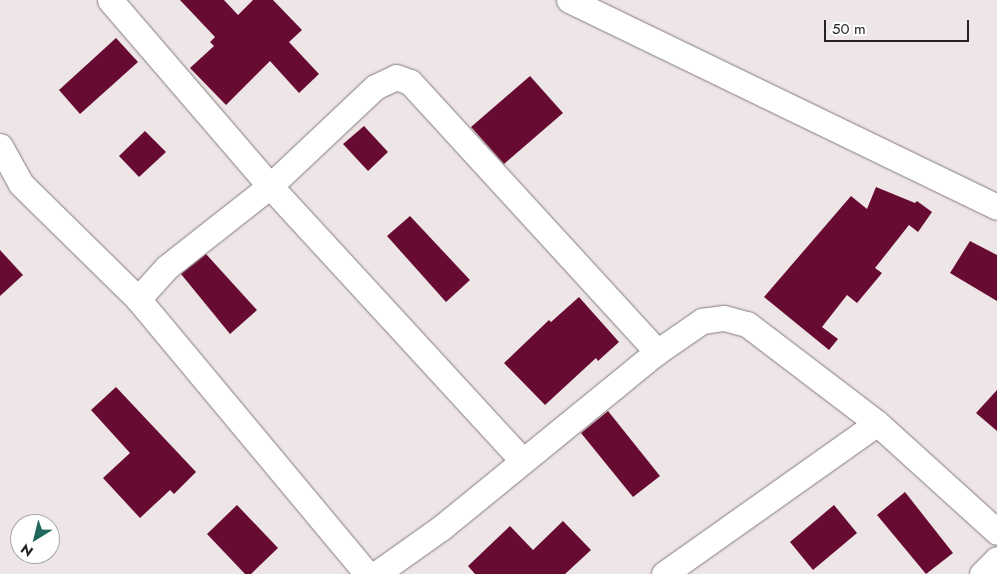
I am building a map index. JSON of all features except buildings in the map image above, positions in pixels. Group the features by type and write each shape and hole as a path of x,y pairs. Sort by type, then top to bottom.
{"street":[{"path":"110,0 270,186 522,460"},
{"path":"569,0 997,207"},
{"path":"138,299 167,266 270,186 375,87 396,77 410,82 657,352"},
{"path":"0,146 21,184 138,299 367,574"},
{"path":"376,574 440,528 657,352 702,321 724,318 747,324 878,423 997,532"},
{"path":"664,574 878,423"},
{"path":"982,574 997,559"}]}
